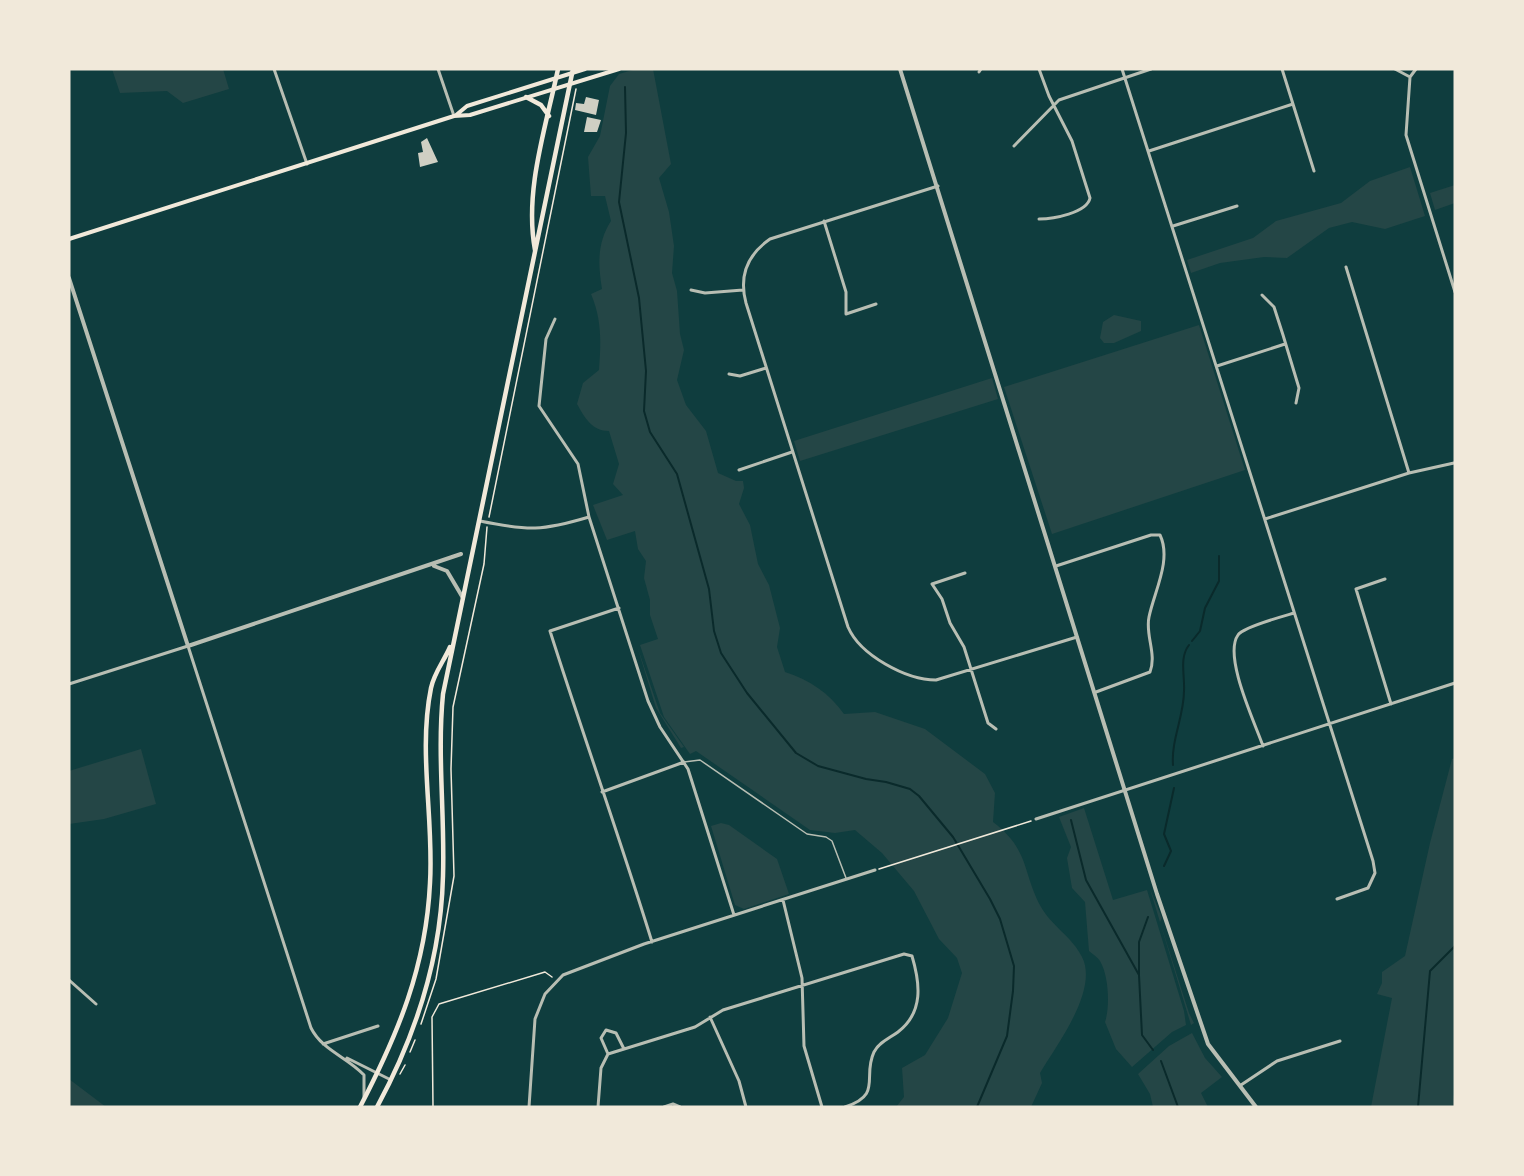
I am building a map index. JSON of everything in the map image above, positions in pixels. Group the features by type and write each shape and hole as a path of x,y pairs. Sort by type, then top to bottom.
{"main road":[{"path":"535,253 532,215 535,182 558,69"},
{"path":"454,116 467,106 557,78 572,71 585,69"},
{"path":"69,239 454,116 471,116 619,69"},
{"path":"377,1107 414,1030 426,994 438,936 443,876 441,716 455,636 572,71"},
{"path":"526,97 541,105 549,116"},
{"path":"360,1107 379,1073 402,1022 424,937 430,883 427,720 431,686 455,636"}],"street":[{"path":"274,69 307,164"},
{"path":"438,69 454,116"},
{"path":"900,69 1125,790 1204,1034 1214,1053 1256,1107"},
{"path":"1039,69 1072,141 1090,198 1085,207 1054,218 1039,219"},
{"path":"1122,69 1375,873 1368,888 1337,899"},
{"path":"1014,146 1054,105 1067,96 1151,69"},
{"path":"1282,69 1314,171"},
{"path":"1395,69 1410,77"},
{"path":"1416,69 1410,77 1406,135 1455,292"},
{"path":"1149,151 1293,104"},
{"path":"938,186 770,239 754,252 746,268 743,291 792,452 848,627 855,642 871,656 926,680 944,679 1078,636"},
{"path":"1173,226 1237,206"},
{"path":"824,221 846,292 848,303 846,314 876,303"},
{"path":"1346,267 1409,473"},
{"path":"69,278 311,1028 322,1045 391,1080"},
{"path":"691,290 705,293 743,291"},
{"path":"1262,295 1274,307 1286,344 1299,388 1296,403"},
{"path":"555,319 546,339 539,406 578,464 590,517 653,715 684,762 734,915"},
{"path":"1217,366 1286,344"},
{"path":"729,374 740,376 766,368"},
{"path":"739,470 792,452"},
{"path":"1265,519 1409,473 1454,462"},
{"path":"480,521 518,529 536,530 590,517"},
{"path":"1056,566 1151,536 1160,535 1164,544 1163,564 1148,620 1153,664 1150,672 1096,692"},
{"path":"69,684 434,566 461,554"},
{"path":"434,566 447,570 463,598"},
{"path":"965,573 932,585 942,599 971,670 988,723 996,729"},
{"path":"1385,579 1356,589 1391,704"},
{"path":"619,608 550,631 602,792 620,836 652,942"},
{"path":"1263,746 1239,686 1236,642 1238,635 1294,613"},
{"path":"1036,819 1455,683"},
{"path":"602,792 684,762"},
{"path":"529,1107 535,1019 538,1006 559,978 588,964 652,942 875,870"},
{"path":"783,900 802,985 804,1046 822,1107"},
{"path":"598,1107 601,1068 608,1054 695,1027 723,1010 904,954 912,956 919,978 918,1001 901,1030 878,1046 873,1054 871,1078 866,1095 858,1102 845,1107"},
{"path":"69,980 96,1004"},
{"path":"710,1017 739,1081 746,1107"},
{"path":"322,1045 378,1026"},
{"path":"608,1054 601,1038 606,1030 616,1033 624,1049"},
{"path":"1241,1085 1277,1061 1340,1041"},
{"path":"345,1058 364,1075 363,1101"},
{"path":"664,1107 673,1104 680,1107"}],"lane":[{"path":"684,762 700,760 807,834 832,840 846,879"}],"path":[{"path":"490,516 576,88"},
{"path":"885,867 1030,821"},
{"path":"433,1107 432,1017 440,1004 545,972 553,978"}],"shaded area":[{"path":"112,69 223,69 229,89 183,103 167,91 120,93"},
{"path":"636,69 653,69 671,164 659,178 669,212 674,246 672,273 677,291 680,334 684,350 677,380 686,405 706,431 718,473 736,481 743,481 744,488 739,504 750,525 758,564 769,585 780,628 777,647 785,672 818,688 844,714 875,712 925,729 985,774 995,793 993,822 1005,832 1019,852 1045,914 1082,957 1086,970 1085,985 1080,1001 1065,1033 1040,1073 1042,1083 1031,1107 896,1107 904,1097 902,1068 925,1055 948,1018 962,973 957,958 939,939 914,891 882,853 855,830 835,833 810,830 696,751 690,754 664,717 640,645 658,639 650,615 650,600 644,578 646,561 638,549 635,531 607,540 593,505 623,495 613,484 619,464 609,431 594,426 586,419 577,404 583,383 599,370 600,331 591,294 602,289 601,246 611,221 605,196 591,196 588,157 600,136 610,86 619,74"},
{"path":"1410,167 1425,216 1385,229 1352,222 1329,228 1287,258 1264,257 1220,263 1191,273 1187,260 1253,238 1276,221 1341,203 1370,181"},
{"path":"1455,185 1455,203 1435,210 1430,193"},
{"path":"1114,315 1141,321 1141,331 1114,343 1104,343 1100,338 1103,322"},
{"path":"1199,325 1245,470 1052,534 1004,387"},
{"path":"992,378 998,399 800,461 794,441"},
{"path":"637,646 660,713 684,747 681,748 656,708"},
{"path":"141,749 156,804 104,819 69,824 69,771"},
{"path":"1455,758 1453,1094 1455,1107 1371,1107 1392,998 1377,994 1382,983 1382,972 1405,956 1430,843 1452,759"},
{"path":"1084,808 1113,900 1147,890 1184,1011 1186,1025 1172,1032 1132,1067 1116,1049 1105,1022 1108,1000 1107,983 1100,961 1089,951 1085,902 1072,888 1067,858 1071,847 1059,817"},
{"path":"721,823 729,825 777,859 789,894 744,909 735,905 711,826"},
{"path":"1150,889 1162,918 1160,922 1194,1023 1191,1025"},
{"path":"1192,1033 1205,1058 1222,1077 1201,1093 1208,1107 1153,1107 1150,1094 1138,1074 1169,1046"},
{"path":"69,1079 106,1107 69,1107"}],"building":[{"path":"586,97 599,100 596,115 575,110 576,103 584,104"},
{"path":"587,117 601,120 597,132 584,132"},
{"path":"427,138 438,162 420,167 418,153 423,152 421,142"}],"waterway":[{"path":"625,87 626,133 619,202 639,298 646,371 644,411 650,432 677,474 709,589 714,631 721,653 747,693 796,753 818,766 910,789 919,796 953,837 990,899 1000,919 1014,966 1013,991 1007,1036 977,1107"},
{"path":"1192,641 1200,631 1205,608 1219,581 1219,556"},
{"path":"1173,765 1174,746 1183,700 1183,661 1189,645"},
{"path":"1164,866 1171,851 1164,834 1174,788"},
{"path":"1071,820 1086,880 1139,975"},
{"path":"1148,917 1139,942 1139,975 1142,1035 1153,1050"},
{"path":"1418,1107 1430,971 1455,946"},
{"path":"1161,1061 1178,1107"}]}
